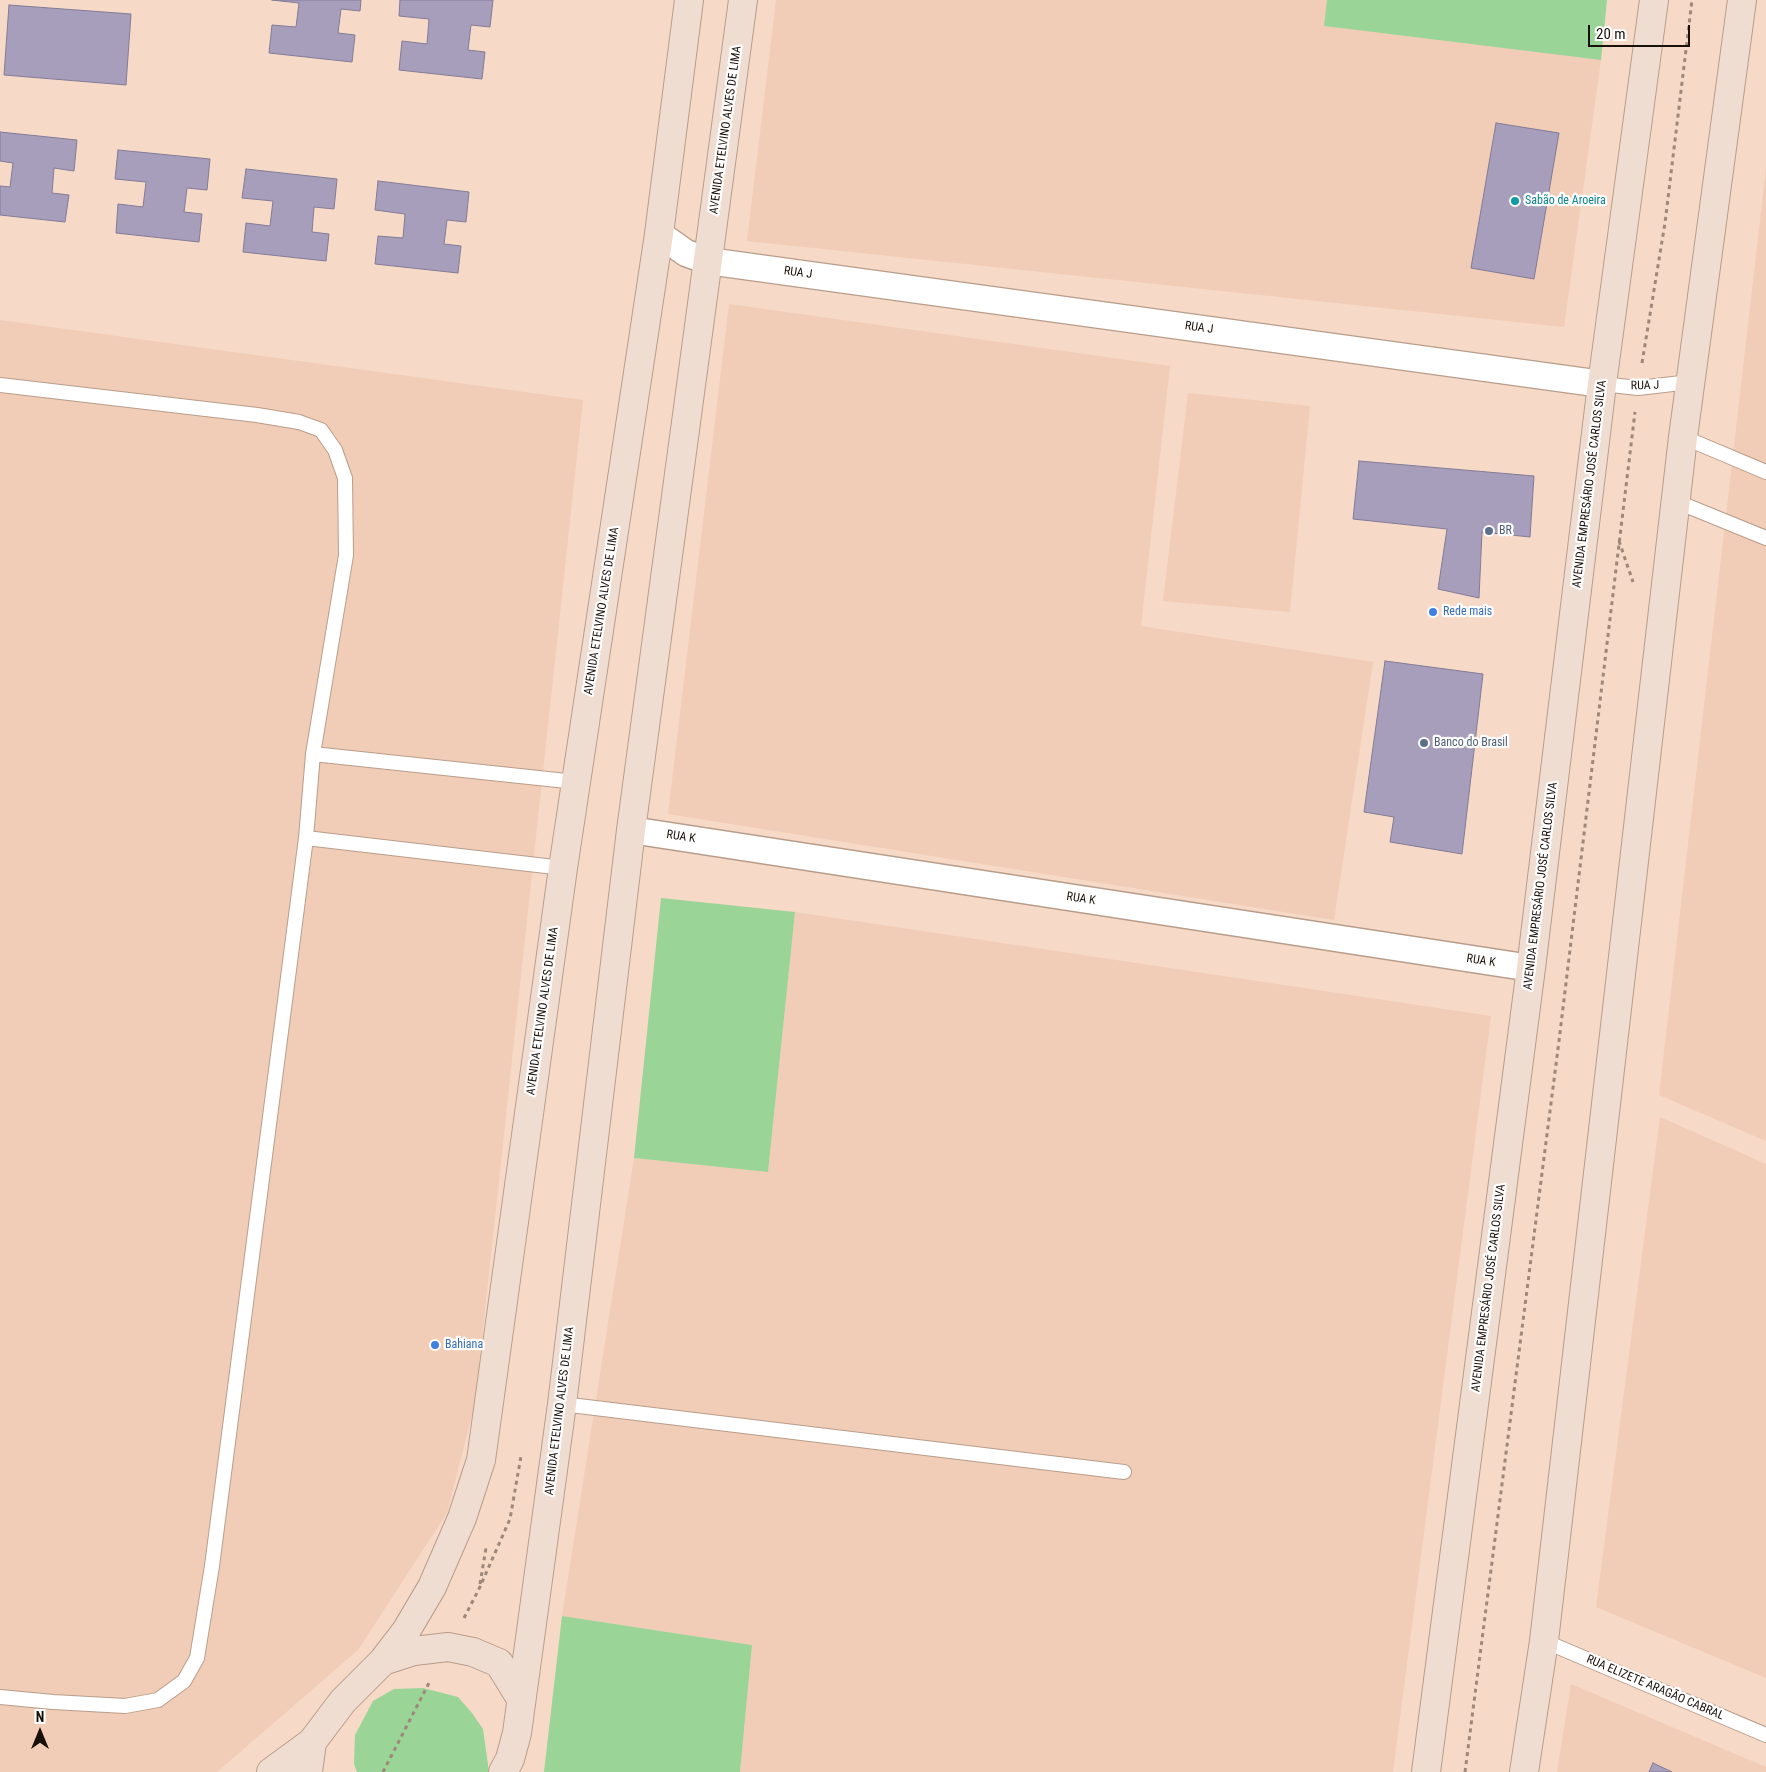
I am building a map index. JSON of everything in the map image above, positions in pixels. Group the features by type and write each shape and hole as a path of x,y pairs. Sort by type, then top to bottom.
{"main road":[{"name":"AVENIDA ETELVINO ALVES DE LIMA","path":"271,1772 312,1742 343,1701 383,1660 406,1631 432,1587 462,1518 481,1460 563,868 659,234 689,0"},
{"name":"AVENIDA ETELVINO ALVES DE LIMA","path":"503,1772 510,1759 515,1742 562,1404 631,830 743,0"},
{"name":"AVENIDA EMPRESÁRIO JOSÉ CARLOS SILVA","path":"1426,1772 1531,968 1602,384 1654,0"},
{"path":"1524,1772 1544,1641 1675,501 1742,0"},
{"path":"383,1660 414,1651 448,1647 473,1652 499,1663 521,1699"},
{"name":"AVENIDA ETELVINO ALVES DE LIMA","path":"308,1772 312,1742"}],"street":[{"path":"659,234 686,253 708,260"},
{"name":"RUA J","path":"708,260 1602,384"},
{"name":"RUA K","path":"631,830 1531,968"}],"lane":[{"name":"RUA J","path":"1602,384 1638,388 1690,382"},
{"path":"0,386 257,415 299,422 321,430 335,450 345,478 346,555 313,754 306,838 213,1556 197,1658 184,1681 158,1700 150,1702 125,1706 0,1697"},
{"path":"1683,437 1766,472"},
{"path":"1675,501 1766,538"},
{"path":"313,754 576,782"},
{"path":"306,838 563,868"},
{"path":"562,1404 1124,1472"},
{"name":"RUA ELIZETE ARAGÃO CABRAL","path":"1544,1641 1766,1735"}],"path":[{"path":"1465,1772 1559,1041 1618,541 1638,388 1665,223 1692,0"}],"shaded area":[{"path":"776,0 1327,0 1324,26 1601,60 1564,327 747,241"},
{"path":"1766,169 1766,1141 1659,1095"},
{"path":"729,304 1170,366 1141,626 1373,662 1334,920 668,814"},
{"path":"0,320 583,400 475,1403 447,1513 358,1650 217,1772 0,1772"},
{"path":"1188,393 1310,406 1290,612 1163,601"},
{"path":"795,912 1491,1016 1393,1772 740,1772 752,1645 562,1616 634,1158 768,1172"},
{"path":"1660,1117 1766,1164 1766,1678 1596,1607"},
{"path":"1571,1684 1766,1767 1766,1772 1557,1772"}],"green space":[{"path":"1327,0 1607,0 1601,60 1324,26"},
{"path":"661,898 795,912 768,1172 634,1158"},
{"path":"562,1616 752,1645 740,1772 544,1772"},
{"path":"423,1688 458,1697 472,1713 483,1729 489,1772 357,1772 354,1764 355,1735 373,1701 394,1689"}],"building":[{"path":"272,0 361,0 360,11 341,9 338,33 355,35 352,62 269,53 272,25 296,27 299,3"},
{"path":"400,0 493,0 490,27 471,25 468,50 485,52 482,79 399,70 402,41 427,44 429,19 399,16"},
{"path":"9,5 131,14 126,85 4,75"},
{"name":"Sabão de Aroeira","path":"1496,123 1559,133 1534,279 1471,268"},
{"path":"0,132 77,140 74,171 54,168 52,193 69,195 65,222 0,215 0,186 10,187 13,163 0,161"},
{"path":"118,150 210,159 207,190 187,188 184,212 202,214 199,242 116,233 118,204 143,207 146,182 115,179"},
{"path":"246,169 337,179 334,209 314,207 312,232 329,234 326,261 243,252 246,223 270,226 273,201 242,198"},
{"path":"378,181 469,192 466,222 447,220 444,244 461,246 458,273 375,264 378,236 403,238 405,214 375,210"},
{"name":"BR","path":"1359,461 1534,476 1530,537 1482,532 1479,598 1438,589 1447,529 1353,519"},
{"name":"Banco do Brasil","path":"1385,661 1483,674 1462,854 1390,842 1394,817 1364,812"},
{"path":"1653,1763 1672,1772 1649,1772"}],"place":[{"name":"Sabão de Aroeira","path":"1515,201"},
{"name":"BR","path":"1489,531"},
{"name":"Rede mais","path":"1433,612"},
{"name":"Banco do Brasil","path":"1424,743"},
{"name":"Bahiana","path":"435,1345"}]}
